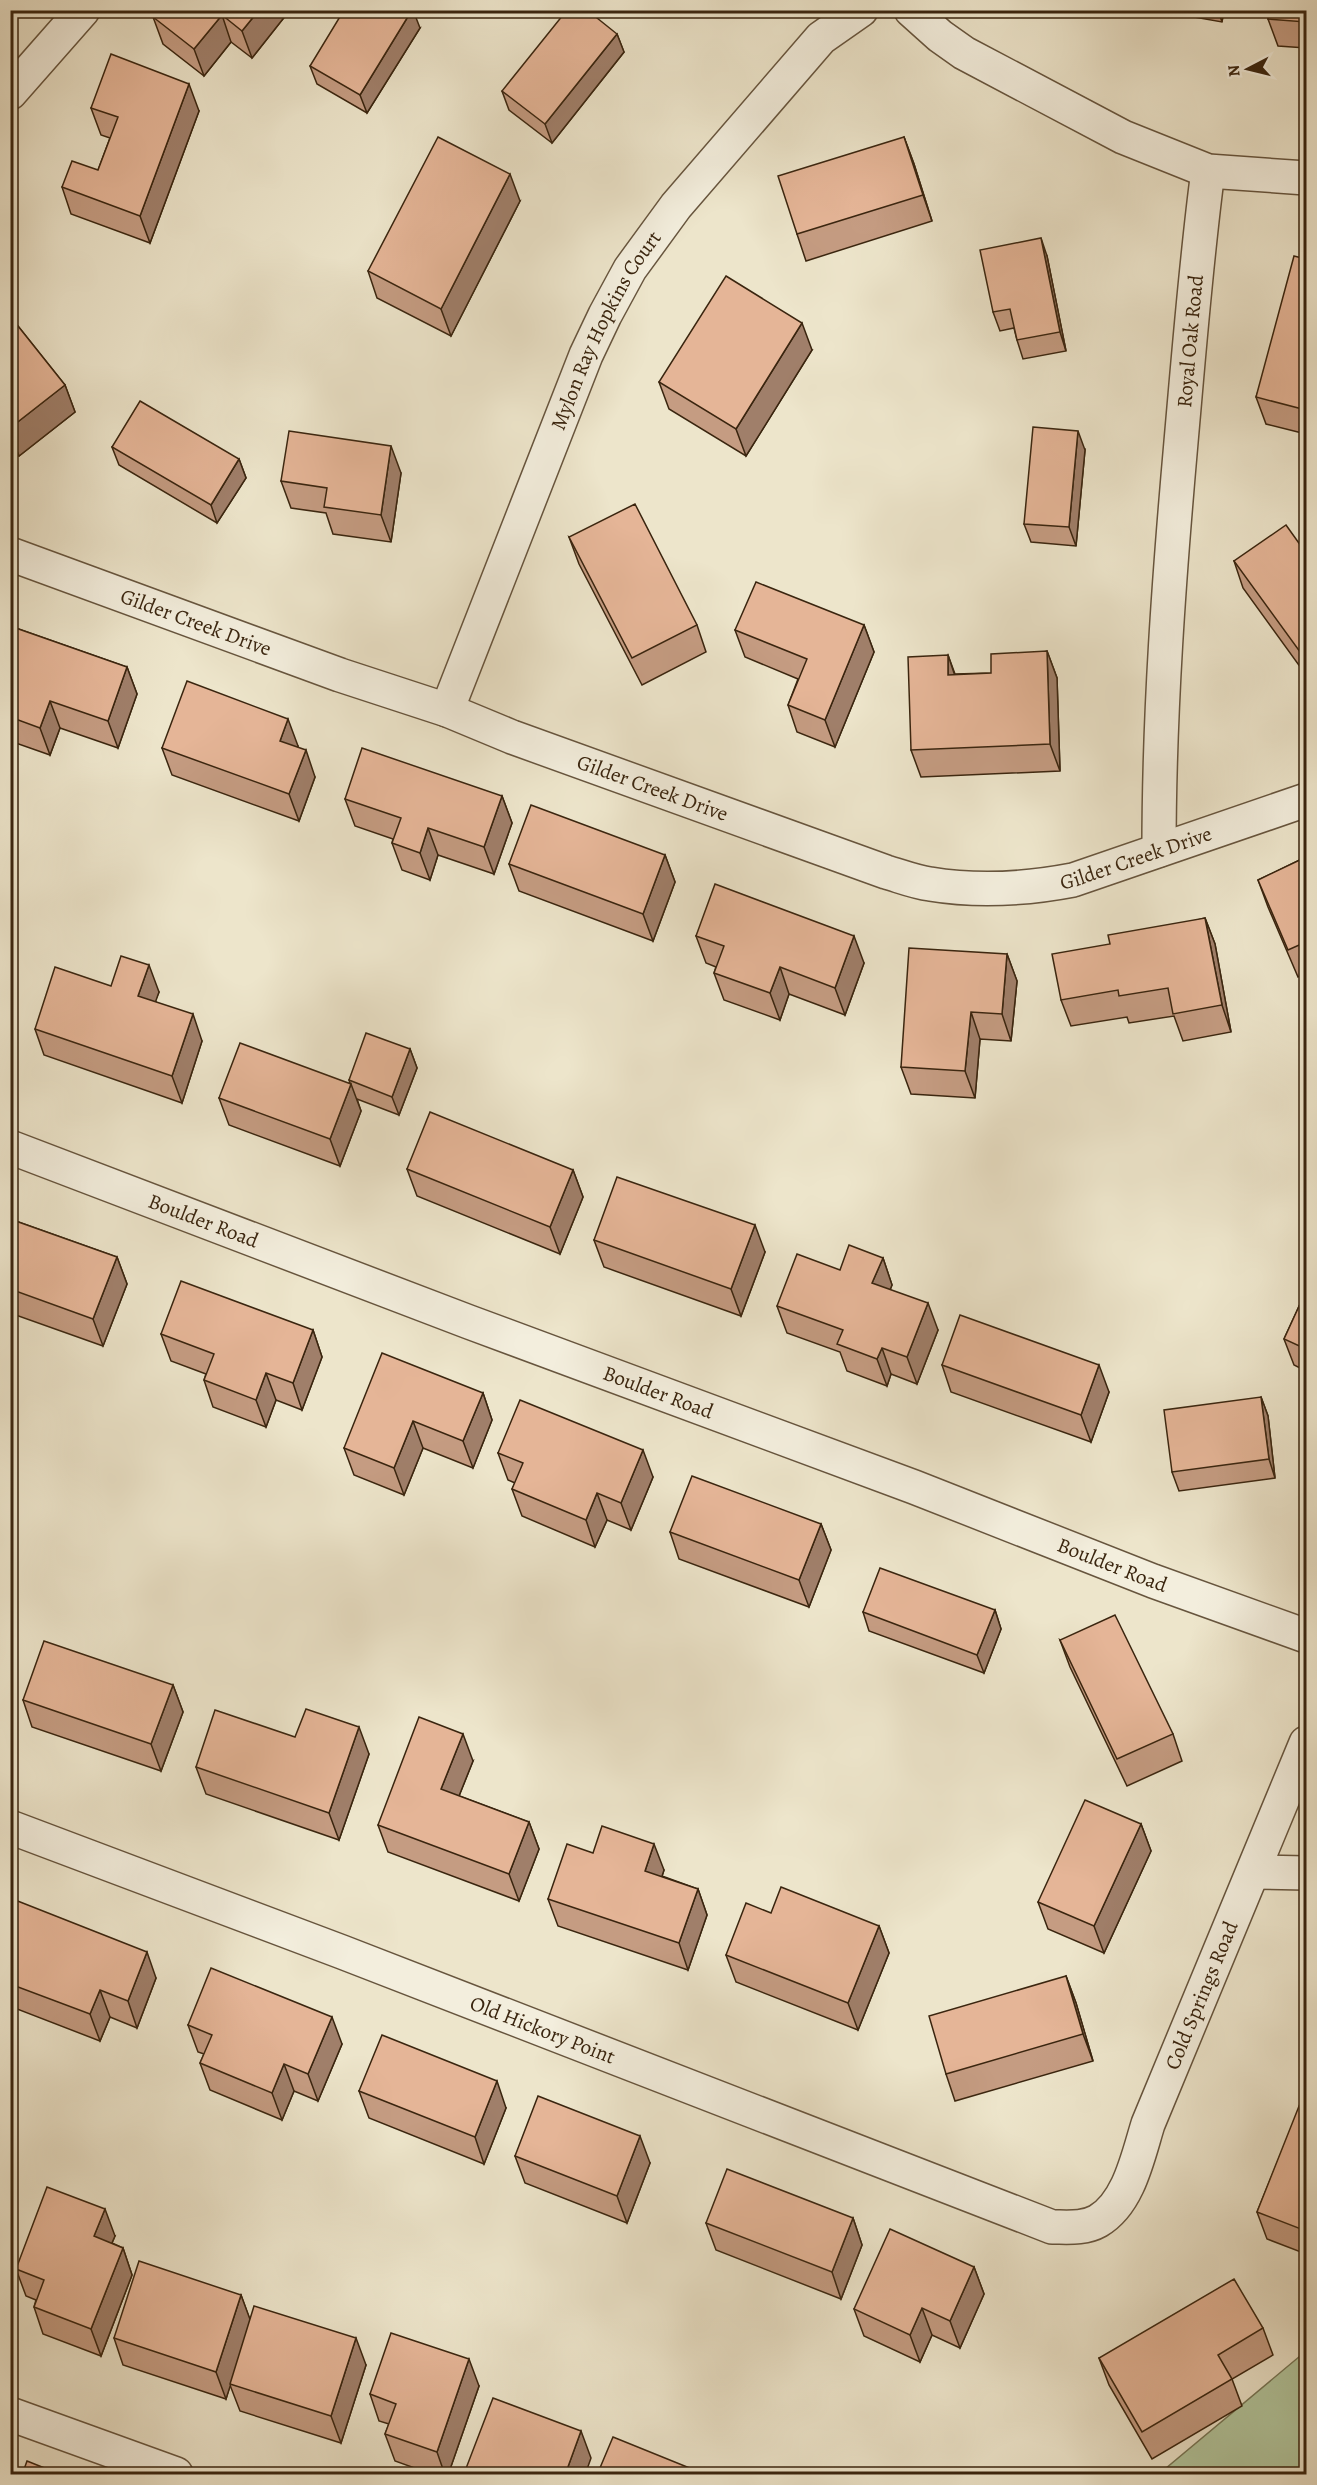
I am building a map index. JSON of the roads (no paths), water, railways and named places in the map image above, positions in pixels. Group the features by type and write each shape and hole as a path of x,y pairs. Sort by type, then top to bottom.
{"street":[{"path":"10,93 83,10"},
{"name":"Mylon Ray Hopkins Court","path":"447,710 586,355 630,269 676,206 821,38 861,10"},
{"path":"911,10 940,36 964,52 1123,137 1208,171 1306,178"},
{"name":"Royal Oak Road","path":"1159,850 1159,773 1170,566 1198,244 1208,171"},
{"name":"Gilder Creek Drive","path":"10,554 329,671 447,710 524,741 886,872 929,884 988,890 1047,885 1073,880 1306,800"},
{"name":"Boulder Road","path":"10,1147 480,1326 914,1487 1153,1581 1306,1636"},
{"name":"Cold Springs Road","path":"1077,2227 1097,2222 1120,2199 1148,2124 1306,1743"},
{"name":"Old Hickory Point","path":"10,1827 342,1952 1052,2227 1077,2227"},
{"path":"1254,1872 1306,1873"},
{"path":"10,2414 176,2475"}]}
